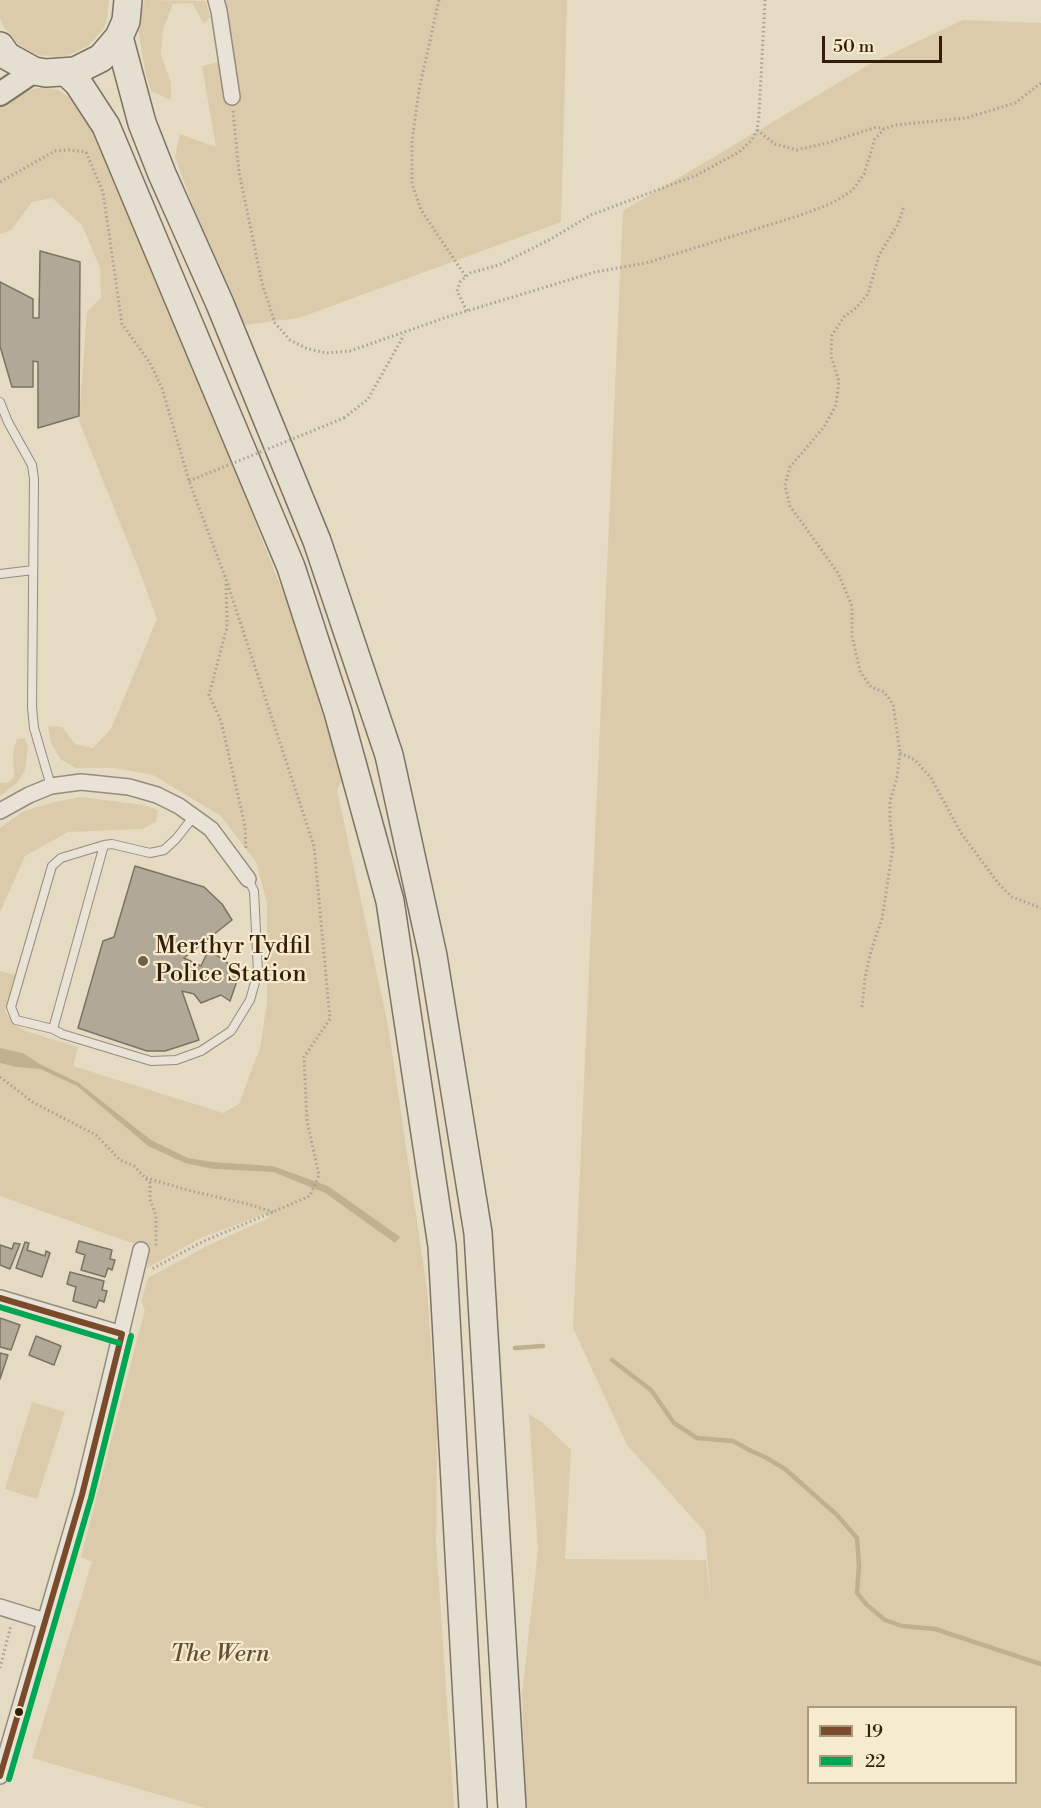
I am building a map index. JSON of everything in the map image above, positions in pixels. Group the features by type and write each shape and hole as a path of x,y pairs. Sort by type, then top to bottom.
{"highway":[{"path":"0,46 7,56 34,71 67,73 90,65 101,58 119,37 126,21 128,0"},
{"path":"119,37 142,123 162,174 220,304 317,541 389,754 433,956 478,1233 512,1808"},
{"path":"67,73 78,83 106,126 291,567 338,711 390,901 442,1246 473,1808"}],"main road":[{"path":"0,94 34,71"}],"street":[{"path":"216,0 232,97"},
{"path":"0,811 51,786 81,783 129,787 157,795 212,829 248,879"},
{"path":"0,1776 82,1495 122,1334 148,1249"},
{"path":"0,1298 122,1334"},
{"path":"7,1609 45,1621"}],"lane":[{"path":"0,402 8,422 32,465 34,491 32,707 34,728 51,786"},
{"path":"0,573 33,570"},
{"path":"194,816 164,850 150,853 112,844 104,845 61,858 52,866 11,1007 16,1020 53,1029 62,1034 151,1061 176,1060 201,1051 231,1031 250,1000 258,972 254,891 248,879"},
{"path":"53,1029 104,845"}],"path":[{"path":"439,0 419,90 412,141 412,184 421,210 466,277"},
{"path":"467,312 457,291 460,282 470,273 499,265 591,215 697,175 739,152 752,140 757,130 765,0"},
{"path":"232,97 239,172 262,283 275,323 290,340 309,349 326,353 350,351 596,272 646,262 798,216 830,204 852,191 864,174 875,139 884,129 895,125 966,118 992,111 1016,103 1041,82"},
{"path":"757,130 776,144 797,150 877,127 884,129"},
{"path":"0,182 55,151 86,152 103,192 122,324 150,363 162,388 189,481 226,579 314,846 330,1018 304,1057 307,1121 319,1175 310,1196 202,1242 145,1273 155,1260"},
{"path":"862,1007 871,951 882,919 893,847 890,801 897,778 900,753 893,704 884,693 871,687 860,671 852,636 852,606 838,573 790,506 785,485 790,467 824,428 836,405 838,381 831,356 832,335 844,317 856,308 868,294 879,255 898,224 904,207"},
{"path":"189,481 344,418 368,399 405,333"},
{"path":"226,579 227,627 209,695 221,721 245,826 248,879"},
{"path":"900,753 915,760 931,778 961,832 998,883 1012,897 1041,908"},
{"path":"0,1077 34,1103 96,1135 120,1160 134,1166 145,1177 150,1183 150,1199 156,1216 148,1249"},
{"path":"145,1177 273,1212"},
{"path":"0,1668 7,1609"}],"green space":[{"path":"0,0 109,0 103,29 88,46 59,57 37,55 18,44 4,27 0,18"},
{"path":"145,0 206,1 210,17 204,24 192,3 173,4 163,29 161,55 171,83 171,100 151,91 146,75 137,24"},
{"path":"225,0 567,0 561,222 299,318 245,325 214,262 175,157 180,134 216,147 202,66 233,59"},
{"path":"963,20 1041,23 1041,1808 526,1808 522,1695 538,1550 529,1414 542,1422 571,1450 565,1559 706,1560 712,1611 705,1532 627,1445 573,1328 623,211 870,64"},
{"name":"The Wern","path":"44,87 58,90 72,99 99,145 195,369 291,613 343,779 337,790 388,1025 427,1290 437,1427 436,1541 454,1808 205,1808 32,1758 92,1562 81,1557 145,1309 141,1302 148,1278 209,1245 269,1218 267,1213 201,1238 147,1268 150,1246 129,1242 0,1196 0,1063 40,1069 77,1086 148,1146 213,1169 273,1172 325,1193 395,1243 328,1186 273,1166 188,1158 151,1140 79,1083 23,1053 0,1048 0,971 15,975 5,1011 12,1023 25,1031 78,1047 73,1066 223,1113 239,1104 260,1048 267,1002 267,903 256,862 221,816 153,775 115,768 76,768 60,759 51,743 48,726 62,727 75,744 93,748 111,729 157,619 79,421 87,311 101,298 100,268 82,225 52,198 32,202 11,230 0,234 0,106 25,91"},
{"path":"25,738 28,747 25,770 18,782 0,796 0,782 7,783 14,777 13,752 17,739"},
{"path":"81,797 143,805 158,810 156,822 142,829 68,832 25,856 0,912 0,828 24,811"},
{"path":"32,1402 65,1412 37,1499 5,1489"}],"shaded area":[{"path":"0,1048 23,1053 79,1083 151,1140 188,1158 273,1166 328,1186 400,1237 395,1243 325,1193 273,1172 213,1169 185,1163 148,1146 77,1086 40,1069 0,1063"}],"building":[{"path":"40,251 80,262 79,416 38,428 38,362 33,361 33,387 12,387 0,346 0,282 33,299 33,318 39,318"},
{"name":"Merthyr Tydfil Police Station","path":"135,866 204,887 222,904 232,920 184,958 201,966 208,951 240,972 230,1001 221,995 201,1003 194,994 182,991 199,1040 165,1051 147,1051 78,1028 103,941 114,937"},
{"path":"79,1241 112,1250 110,1259 115,1260 112,1270 108,1268 105,1277 81,1270 85,1255 76,1252"},
{"path":"25,1242 29,1243 27,1250 45,1256 46,1251 50,1253 42,1277 16,1268"},
{"path":"14,1243 20,1244 10,1269 0,1265 0,1245 12,1249"},
{"path":"70,1272 104,1281 102,1290 107,1291 104,1302 99,1300 96,1308 73,1301 76,1287 67,1284"},
{"path":"0,1318 20,1325 11,1350 0,1347"},
{"path":"36,1336 61,1346 54,1365 29,1355"},
{"path":"0,1353 8,1355 0,1379"}],"waterway":[{"path":"515,1348 543,1346"},
{"path":"612,1360 651,1390 674,1423 697,1438 733,1441 765,1457 785,1469 837,1515 857,1538 859,1566 857,1593 885,1620 902,1626 935,1629 1041,1664"}],"transit line":[{"name":"19","path":"0,1298 122,1334"},
{"name":"22","path":"0,1307 119,1343"},
{"name":"19","path":"0,1776 82,1495 122,1334"},
{"name":"22","path":"9,1779 91,1498 131,1336"}],"place":[{"name":"Merthyr Tydfil Police Station","path":"143,961"}]}
